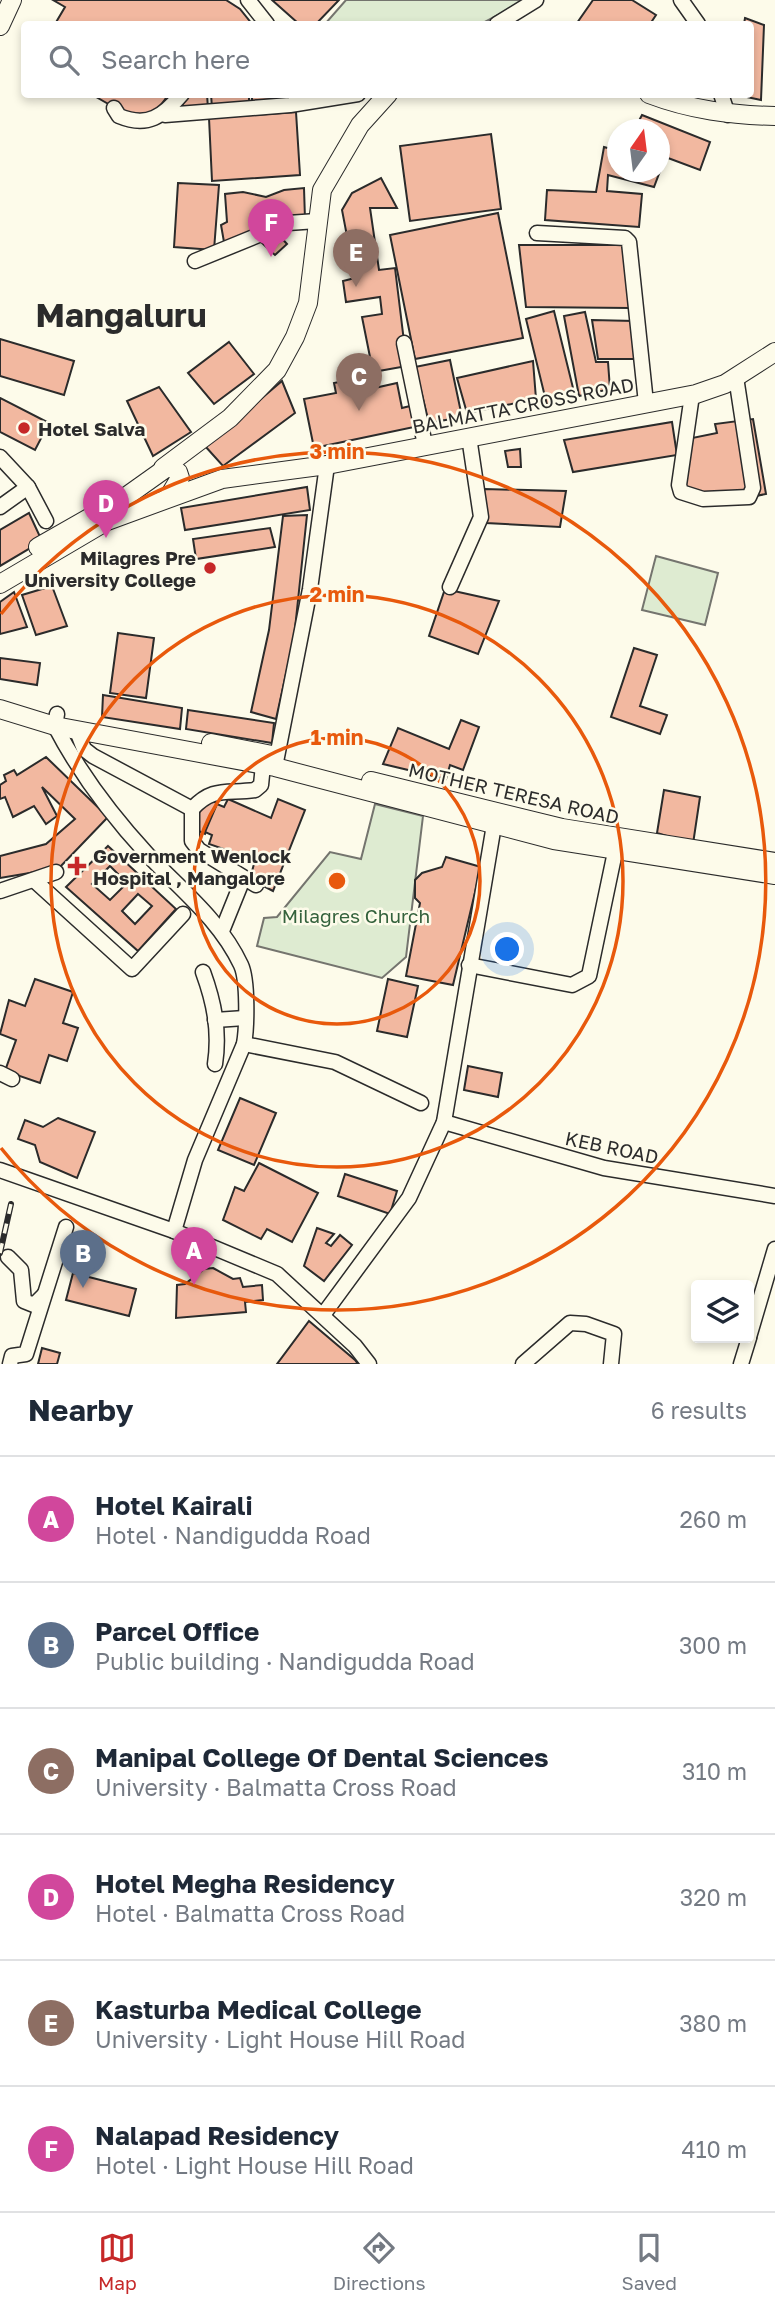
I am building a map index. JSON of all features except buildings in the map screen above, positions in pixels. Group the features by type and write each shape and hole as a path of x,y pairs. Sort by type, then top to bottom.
{"main road":[{"path":"0,26 12,0"},
{"path":"0,572 146,482 230,418 276,370 295,337 308,303 322,190 360,125 384,98"},
{"path":"660,98 679,105 729,115 775,116"},
{"name":"BALMATTA CROSS ROAD","path":"0,584 107,521 222,479 327,465 692,395 713,390 775,352"},
{"path":"186,450 187,468 194,475 205,481 222,479"},
{"path":"163,468 173,467 180,478 168,498"},
{"name":"MOTHER TERESA ROAD","path":"0,697 56,720 272,763 562,828 775,862"},
{"path":"0,709 56,720 77,731 272,763 494,825 615,852 775,875"}],"street":[{"path":"248,0 265,21"},
{"path":"502,21 536,0"},
{"path":"681,0 696,21"},
{"path":"165,115 179,98"},
{"path":"114,108 119,116 145,122 165,115 277,107 333,98"},
{"path":"723,98 729,115"},
{"path":"195,261 288,223 317,221"},
{"path":"537,233 625,238 629,242 646,403"},
{"path":"404,343 425,446"},
{"path":"692,395 679,485 681,492 703,499 748,497 752,488 736,377"},
{"path":"450,587 481,517 469,437"},
{"path":"0,457 29,487 46,521"},
{"path":"222,931 249,882 212,860 192,841 192,809 205,795 222,791 256,790 272,763 310,589 327,465"},
{"path":"0,507 29,487"},
{"path":"56,720 75,765 114,815 222,931 242,967 246,1018 244,1044 195,1160 174,1231"},
{"path":"77,731 84,749 93,756 192,809"},
{"path":"323,1315 409,1198 444,1122 468,965 494,825"},
{"path":"468,965 572,985 589,976 615,852"},
{"path":"0,891 56,872"},
{"path":"35,881 132,969 183,914"},
{"path":"203,972 215,1004 218,1044 215,1064"},
{"path":"215,1020 246,1018"},
{"path":"244,1044 335,1062 421,1103"},
{"name":"KEB ROAD","path":"444,1122 604,1168 775,1196"},
{"path":"0,1170 174,1231 277,1274 355,1346 369,1364"},
{"path":"10,1364 12,1356 26,1354 66,1227"},
{"path":"754,1320 775,1250"},
{"path":"8,1257 21,1270 24,1301 34,1304 44,1295"},
{"path":"523,1364 570,1323 586,1324 614,1334 611,1364"},
{"path":"741,1364 747,1343"}],"green space":[{"path":"346,0 526,0 487,21 328,21"},
{"path":"656,556 718,573 705,625 642,610"},
{"name":"Milagres Church","path":"375,804 423,816 406,957 382,978 257,946 264,918 277,917 330,852 361,859"}],"railway":[{"path":"0,1253 11,1204"}],"place":[{"name":"Nalapad Residency","path":"271,257"},
{"name":"Kasturba Medical College","path":"356,287"},
{"name":"Manipal College Of Dental Sciences","path":"359,411"},
{"name":"Hotel Salva","path":"24,428"},
{"name":"Hotel Megha Residency","path":"106,538"},
{"name":"Milagres Pre University College","path":"210,568"},
{"name":"Government Wenlock Hospital , Mangalore","path":"77,866"},
{"name":"Hotel Kairali","path":"194,1285"},
{"name":"Parcel Office","path":"83,1288"}],"district":[{"name":"Mangaluru","path":"121,314"}]}
